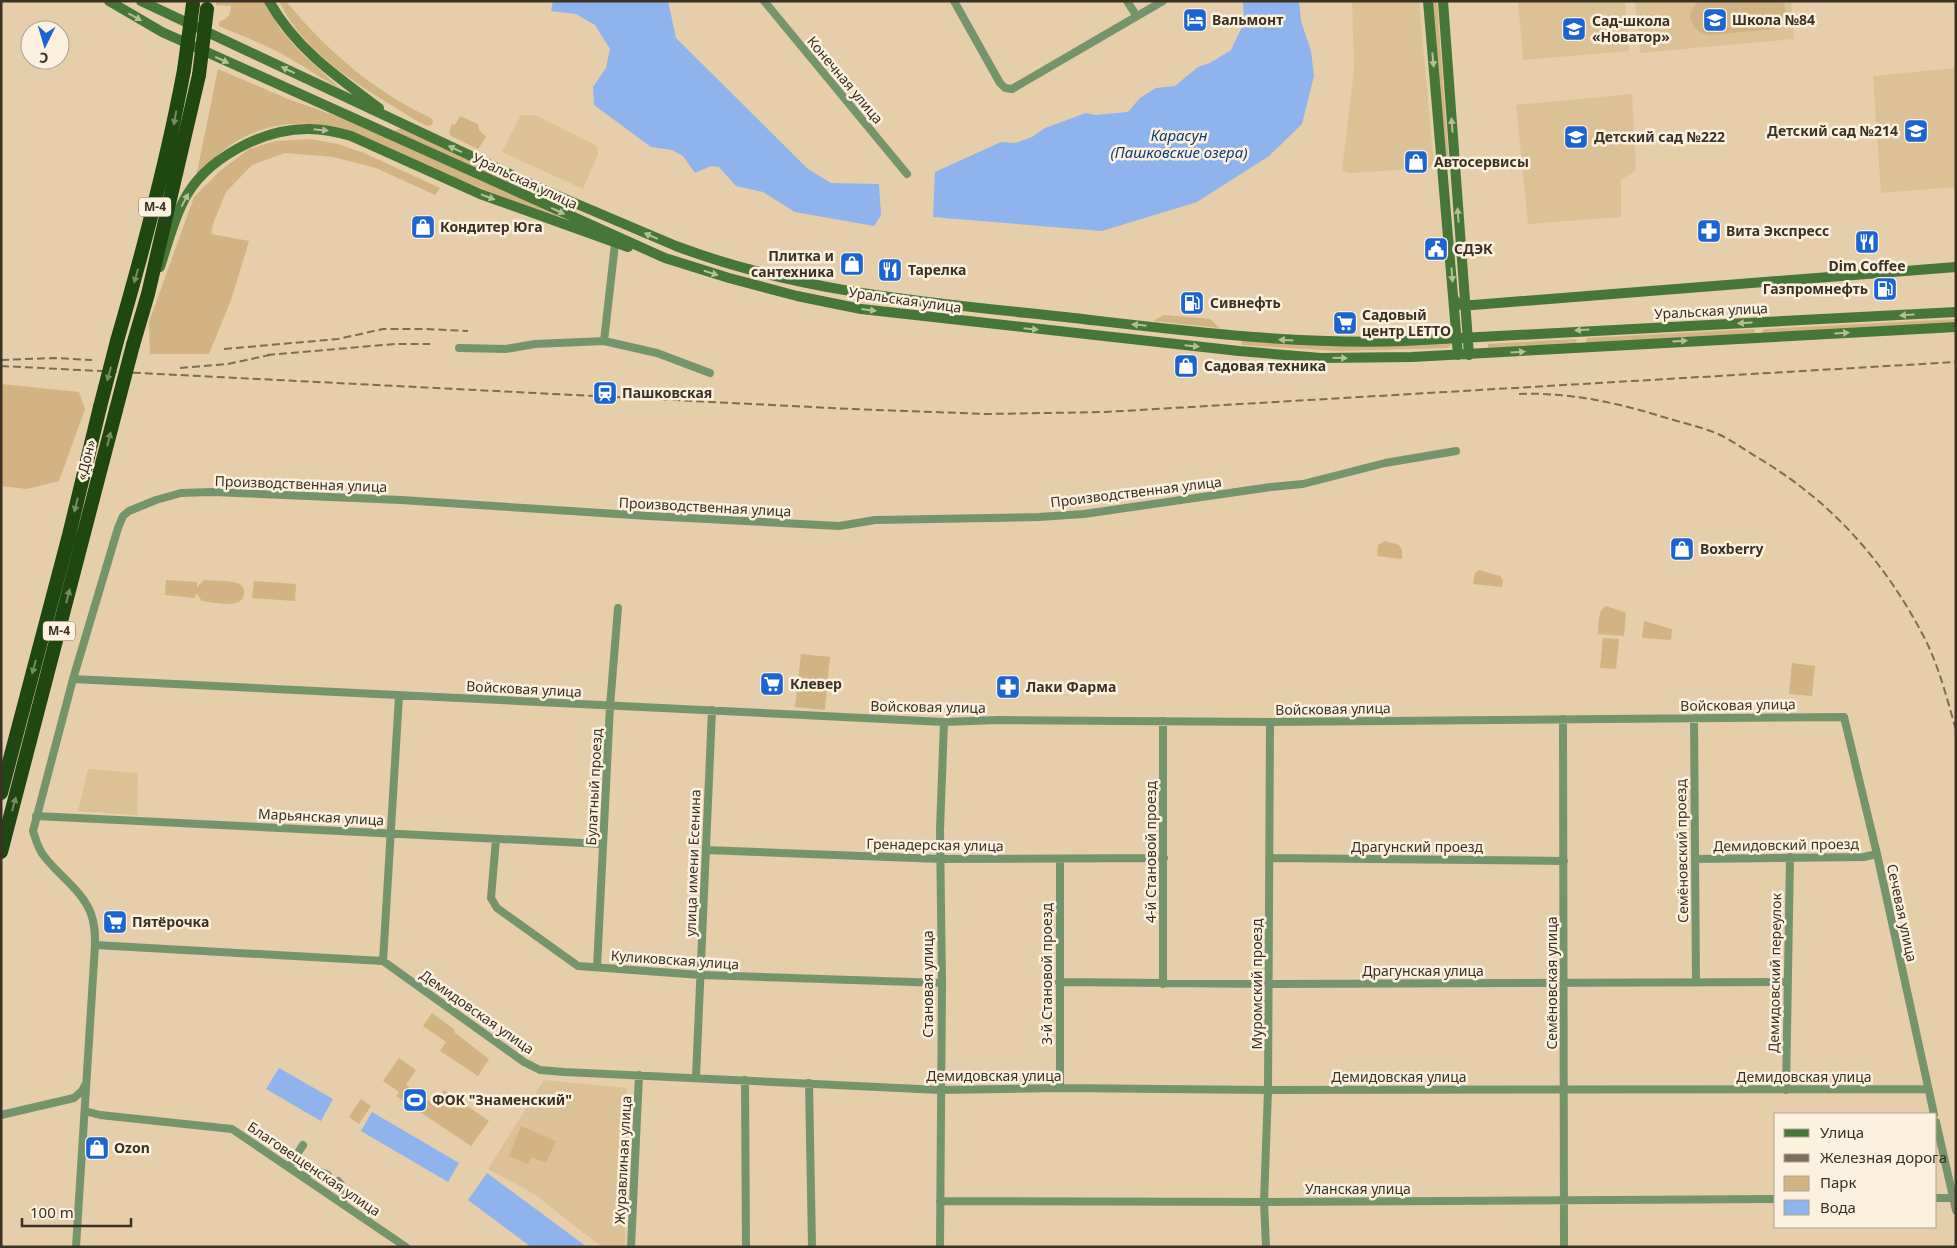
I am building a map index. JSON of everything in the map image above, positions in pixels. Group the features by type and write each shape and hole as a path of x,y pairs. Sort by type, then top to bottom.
{"highway":[{"name":"«Дон»","path":"1,793 117,341 161,183 184,70 193,2"},
{"name":"«Дон»","path":"1,852 133,345 148,294 199,75 208,5"}],"main road":[{"name":"Уральская улица","path":"109,1 162,32 665,258 729,278 797,296 861,309 1239,351 1357,359 1469,355 1956,327"},
{"name":"Уральская улица","path":"141,1 171,17 537,187 676,246 700,255 787,279 902,299 1240,336 1328,342 1396,341 1956,312"},
{"path":"270,1 286,28 303,47 338,78 395,120"},
{"path":"1428,1 1465,304 1457,337 1458,355"},
{"path":"1443,1 1469,355"},
{"path":"387,132 384,122 386,120 395,120"},
{"path":"148,294 155,281 183,201 197,180 229,154 256,139 300,129 329,130 351,136 480,194 615,244 665,258"},
{"name":"Уральская улица","path":"1465,304 1956,267"}],"street":[{"name":"Конечная улица","path":"764,1 907,174"},
{"path":"954,1 1000,83 1005,88 1012,89 1163,1"},
{"path":"1127,1 1136,16"},
{"path":"604,342 615,244"},
{"path":"1239,351 1240,336"},
{"path":"459,348 506,349 535,344 604,342 658,353 710,373"},
{"name":"Производственная улица","path":"73,679 123,516 129,511 156,500 180,493 213,492 401,500 839,526 875,520 1084,514 1303,484 1384,463 1456,451"},
{"name":"Булатный проезд","path":"597,967 610,706 618,608"},
{"path":"73,679 33,832 37,846 44,856 81,896 90,912 94,927 95,944 76,1247"},
{"name":"Войсковая улица","path":"73,679 944,722 979,720 1270,722 1844,716"},
{"path":"95,944 383,961 399,696"},
{"name":"улица имени Есенина","path":"696,1077 712,710"},
{"name":"Сечевая улица","path":"1844,716 1877,854 1934,1113"},
{"name":"Семёновский проезд","path":"1694,718 1696,983"},
{"name":"Семёновская улица","path":"1563,719 1564,1247"},
{"name":"4-й Становой проезд","path":"1162,721 1163,984"},
{"name":"Становая улица","path":"940,1247 942,983 940,859 944,722"},
{"name":"Муромский проезд","path":"1266,1247 1264,1202 1270,984 1270,722"},
{"name":"Марьянская улица","path":"36,816 604,844"},
{"name":"Куликовская улица","path":"496,839 491,898 497,908 578,966 701,975 942,983"},
{"name":"Гренадерская улица","path":"706,850 940,859 1164,858"},
{"name":"Демидовский проезд","path":"1695,859 1864,857 1877,854"},
{"name":"Демидовский переулок","path":"1786,1090 1786,982 1790,857"},
{"name":"Драгунский проезд","path":"1269,858 1564,861"},
{"name":"3-й Становой проезд","path":"1060,859 1060,1088"},
{"name":"Демидовская улица","path":"383,961 524,1062 540,1070 940,1090 1060,1088 1268,1090 1928,1090"},
{"name":"Драгунская улица","path":"1059,982 1270,984 1786,982"},
{"name":"Журавлиная улица","path":"631,1247 639,1075"},
{"path":"745,1080 746,1247"},
{"path":"1,1115 74,1098 82,1091 85,1083"},
{"path":"809,1083 812,1247"},
{"name":"Благовещенская улица","path":"85,1111 100,1115 232,1129 406,1247"},
{"path":"1937,1126 1956,1210"},
{"path":"289,1167 303,1145"},
{"path":"302,1176 309,1172 320,1170 328,1175"},
{"path":"338,1180 343,1185 345,1194 343,1203"},
{"path":"1937,1198 1953,1198"},
{"name":"Уланская улица","path":"940,1201 1264,1202 1774,1199"}],"shaded area":[{"path":"1352,1 1419,1 1434,165 1429,168 1350,173 1342,171 1354,70"},
{"name":"Сад-школа «Новатор»","path":"1518,1 1625,1 1629,51 1523,60"},
{"name":"Школа №84","path":"1635,1 1791,1 1794,39 1640,53"},
{"name":"Детский сад №214","path":"1956,68 1956,187 1881,193 1873,76"},
{"name":"Детский сад №222","path":"1632,94 1636,170 1621,180 1621,217 1528,224 1516,105"},
{"path":"521,115 535,115 597,146 598,154 583,189 502,152"},
{"path":"88,769 138,773 137,815 78,811"},
{"path":"544,1080 627,1088 625,1247 602,1247 534,1194 488,1169"}],"green space":[{"path":"216,1 264,1 280,29 301,53 341,89 288,57 219,26 219,22 228,16 231,6 216,5"},
{"path":"279,1 286,1 316,35 351,67 388,95 429,117 433,120 432,125 427,126 417,121 358,84 321,56 291,21"},
{"path":"1432,1 1437,1 1449,161 1446,161"},
{"path":"1698,1 1783,1 1785,14 1783,21 1773,29 1710,35 1701,33 1694,27 1690,17 1692,9"},
{"path":"218,69 288,99 370,128 552,210 563,221 323,125 285,125 252,133 223,151 196,177"},
{"path":"460,116 478,124 479,130 486,137 478,149 451,136 449,132 452,124 455,125"},
{"path":"401,128 577,208 575,213 392,132"},
{"path":"310,139 338,144 364,153 440,188 435,195 376,168 333,157 285,153 252,165 226,192 214,221 211,234 249,241 231,300 209,354 150,354 149,322 194,197 220,171 249,149 276,141"},
{"path":"1164,315 1210,319 1220,328 1153,321"},
{"path":"1956,319 1956,324 1763,334 1762,332 1764,329"},
{"path":"1754,329 1756,334 1586,343 1587,338"},
{"path":"1575,339 1577,341 1575,344 1488,349 1488,344"},
{"path":"1242,341 1448,343 1451,345 1447,348 1340,351 1241,345"},
{"path":"1,384 79,392 85,409 59,481 27,489 1,486"},
{"path":"1385,541 1399,545 1402,550 1402,559 1377,556 1378,545"},
{"path":"1479,570 1500,576 1503,580 1502,587 1473,584 1475,573"},
{"path":"166,580 197,582 197,587 204,580 232,582 242,586 244,594 239,602 233,604 202,601 196,593 195,598 165,595"},
{"path":"254,581 296,584 295,601 252,598"},
{"path":"1606,606 1626,613 1624,636 1598,634 1601,611"},
{"path":"1644,621 1672,629 1671,640 1642,638"},
{"path":"1603,638 1619,639 1616,669 1600,668"},
{"path":"801,654 830,657 825,710 795,707"},
{"path":"1792,663 1815,666 1812,696 1789,694"},
{"path":"432,1013 489,1059 478,1076 440,1051 446,1042 423,1026"},
{"name":"ФОК \"Знаменский\"","path":"399,1058 416,1070 406,1085 433,1104 444,1090 489,1121 471,1146 396,1096 399,1092 383,1081"},
{"path":"361,1099 371,1106 359,1124 349,1117"},
{"path":"521,1126 556,1141 546,1163 531,1157 528,1164 509,1156"}],"water":[{"path":"553,1 668,1 676,38 808,169 831,183 879,184 881,215 874,226 795,212 763,192 736,186 719,167 711,166 695,173 683,156 672,150 651,147 594,105 593,87 606,68 610,49 595,25 576,14 551,11"},
{"name":"Карасун (Пашковские озера)","path":"1243,1 1299,1 1301,21 1311,51 1314,76 1302,124 1269,156 1197,202 1102,231 933,217 935,172 1001,142 1015,143 1032,137 1045,128 1086,113 1095,115 1128,112 1140,98 1156,88 1175,86 1198,67 1210,63 1231,50 1244,23"},
{"path":"279,1068 333,1099 321,1121 266,1089"},
{"path":"372,1112 459,1163 448,1182 361,1131"},
{"path":"487,1173 587,1247 531,1247 468,1200"}],"railway":[{"path":"224,349 338,339 383,329 468,331"},
{"path":"267,355 395,344 430,344"},
{"path":"180,368 228,364 274,354"},
{"path":"1,360 54,358 92,360"},
{"path":"1,366 851,409 987,414 1105,412 1956,362"},
{"path":"1519,394 1572,396 1590,399 1626,406 1704,429 1734,442 1811,494 1833,514 1874,559 1909,610 1934,659 1956,730"}],"place":[{"name":"Вальмонт","path":"1195,20"},
{"name":"Школа №84","path":"1715,20"},
{"name":"Сад-школа «Новатор»","path":"1574,29"},
{"name":"Детский сад №214","path":"1916,131"},
{"name":"Детский сад №222","path":"1576,137"},
{"name":"Автосервисы","path":"1416,162"},
{"name":"Кондитер Юга","path":"423,227"},
{"name":"Вита Экспресс","path":"1709,231"},
{"name":"Dim Coffee","path":"1867,242"},
{"name":"СДЭК","path":"1436,249"},
{"name":"Плитка и сантехника","path":"852,264"},
{"name":"Тарелка","path":"890,270"},
{"name":"Газпромнефть","path":"1885,289"},
{"name":"Сивнефть","path":"1192,303"},
{"name":"Садовый центр LETTO","path":"1345,323"},
{"name":"Садовая техника","path":"1186,366"},
{"name":"Пашковская","path":"605,393"},
{"name":"Boxberry","path":"1682,549"},
{"name":"Клевер","path":"772,684"},
{"name":"Лаки Фарма","path":"1008,687"},
{"name":"Пятёрочка","path":"115,922"},
{"name":"ФОК \"Знаменский\"","path":"415,1100"},
{"name":"Ozon","path":"97,1148"}]}
